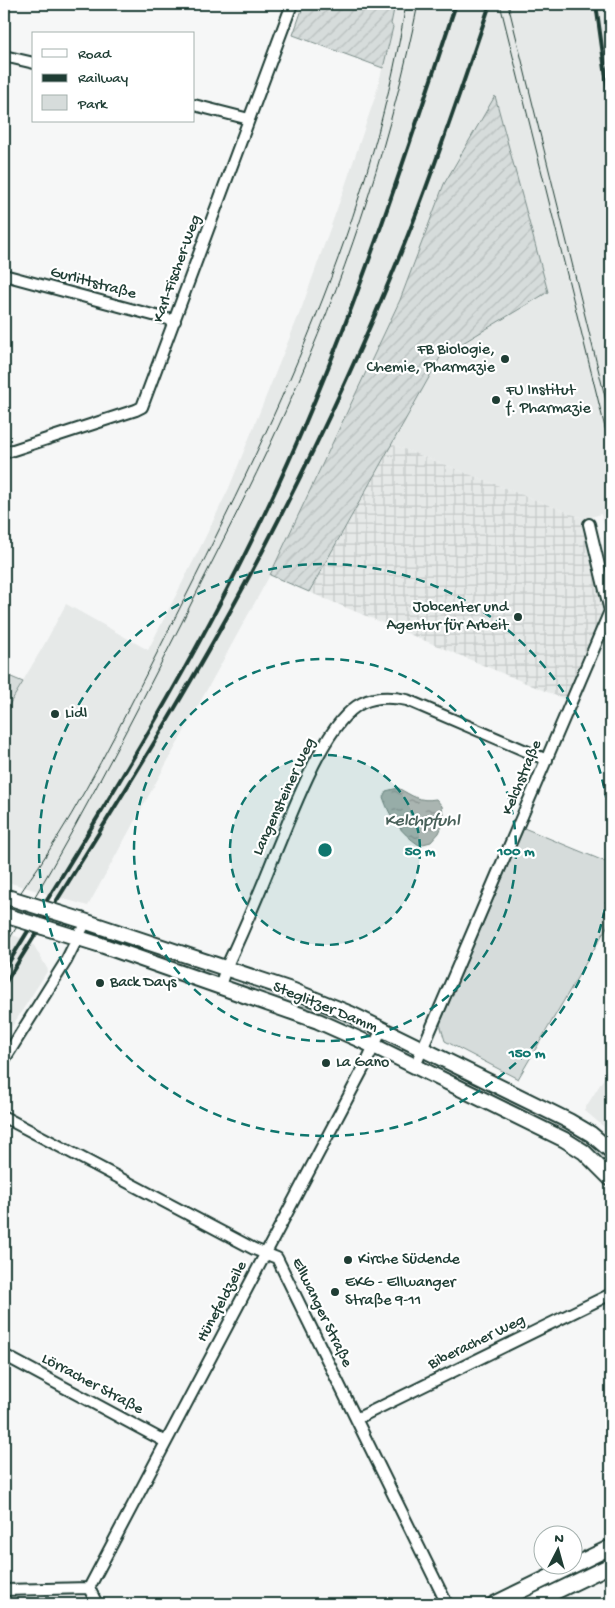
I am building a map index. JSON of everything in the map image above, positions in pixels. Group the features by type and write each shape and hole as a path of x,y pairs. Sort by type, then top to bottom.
{"main road":[{"name":"Steglitzer Damm","path":"5,896 84,920 294,991 352,1014 569,1121 591,1134 611,1151"},
{"name":"Steglitzer Damm","path":"4,915 73,936 297,1013 374,1046 565,1140 584,1152 611,1179"},
{"path":"526,1600 611,1547"},
{"path":"494,1604 526,1600 611,1565"}],"street":[{"name":"Karl-Fischer-Weg","path":"4,453 142,407 292,4"},
{"path":"4,56 32,63"},
{"path":"195,105 249,119"},
{"name":"Gurlittstraße","path":"4,276 175,321"},
{"name":"Kelchstraße","path":"415,1066 610,611 589,524"},
{"name":"Langensteiner Weg","path":"220,986 312,766 338,725 346,715 362,703 373,699 389,697 406,700 547,760"},
{"path":"4,1060 66,961 73,936 84,920"},
{"name":"Hünefeldzeile","path":"89,1588 266,1254 382,1029"},
{"name":"Ellwanger Straße","path":"4,1117 277,1258 447,1604"},
{"name":"Biberacher Weg","path":"356,1419 611,1294"},
{"name":"Lörracher Straße","path":"4,1355 166,1442"},
{"path":"4,1590 89,1588 97,1604"}],"shaded area":[{"path":"395,4 611,4 611,547 601,514 585,519 391,444 441,356 548,292 444,184 400,300 270,575 88,906 4,881 4,713 66,604 148,650 229,488 302,307 375,97 393,27 391,24"},
{"path":"391,444 585,519 604,603 599,655 578,705 309,592"},
{"path":"4,932 32,942 48,970 4,1039"},
{"path":"611,1067 611,1133 584,1110"}],"green space":[{"path":"304,4 395,4 391,24 393,27 383,68 293,35"},
{"path":"495,96 548,292 441,356 309,592 270,575 400,300 444,184"},
{"path":"4,674 23,682 4,713"},
{"path":"524,828 611,864 611,920 518,1079 445,1041 440,1024"},
{"path":"108,933 217,972 216,977 214,978 106,941"},
{"path":"244,980 309,1003 353,1022 350,1029 241,987"},
{"path":"386,1038 414,1051 413,1056 410,1057 384,1044"},
{"path":"439,1063 559,1122 595,1144 611,1159 611,1170 596,1155 436,1070"},
{"path":"611,1554 611,1559 582,1573 582,1568"},
{"path":"566,1576 575,1576 544,1591 542,1588"}],"water":[{"name":"Kelchpfuhl","path":"398,788 420,799 436,799 442,806 444,822 439,833 431,842 419,845 402,830 389,812 383,797 386,791"}],"tram line":[{"path":"4,915 55,841 100,762 196,576 272,418 307,338 338,257 366,175 389,91 406,4"},
{"path":"4,948 51,869 118,747 242,503 286,411 336,288 369,195 396,100 418,4"},
{"path":"500,4 611,452"},
{"path":"508,4 611,421"}],"railway":[{"path":"4,970 140,747 204,634 263,517 292,455 344,328 391,199 456,4"},
{"path":"4,985 181,697 248,579 298,482 351,370 400,256 454,111 490,4"},
{"path":"596,4 611,113"}],"place":[{"name":"FB Biologie, Chemie, Pharmazie","path":"505,359"},
{"name":"FU Institut f. Pharmazie","path":"496,400"},
{"name":"Jobcenter und Agentur für Arbeit","path":"518,617"},
{"name":"Lidl","path":"55,714"},
{"name":"Back Days","path":"100,983"},
{"name":"La Gano","path":"326,1063"},
{"name":"Kirche Südende","path":"348,1260"},
{"name":"EKG - Ellwanger Straße 9-11","path":"335,1292"}]}
